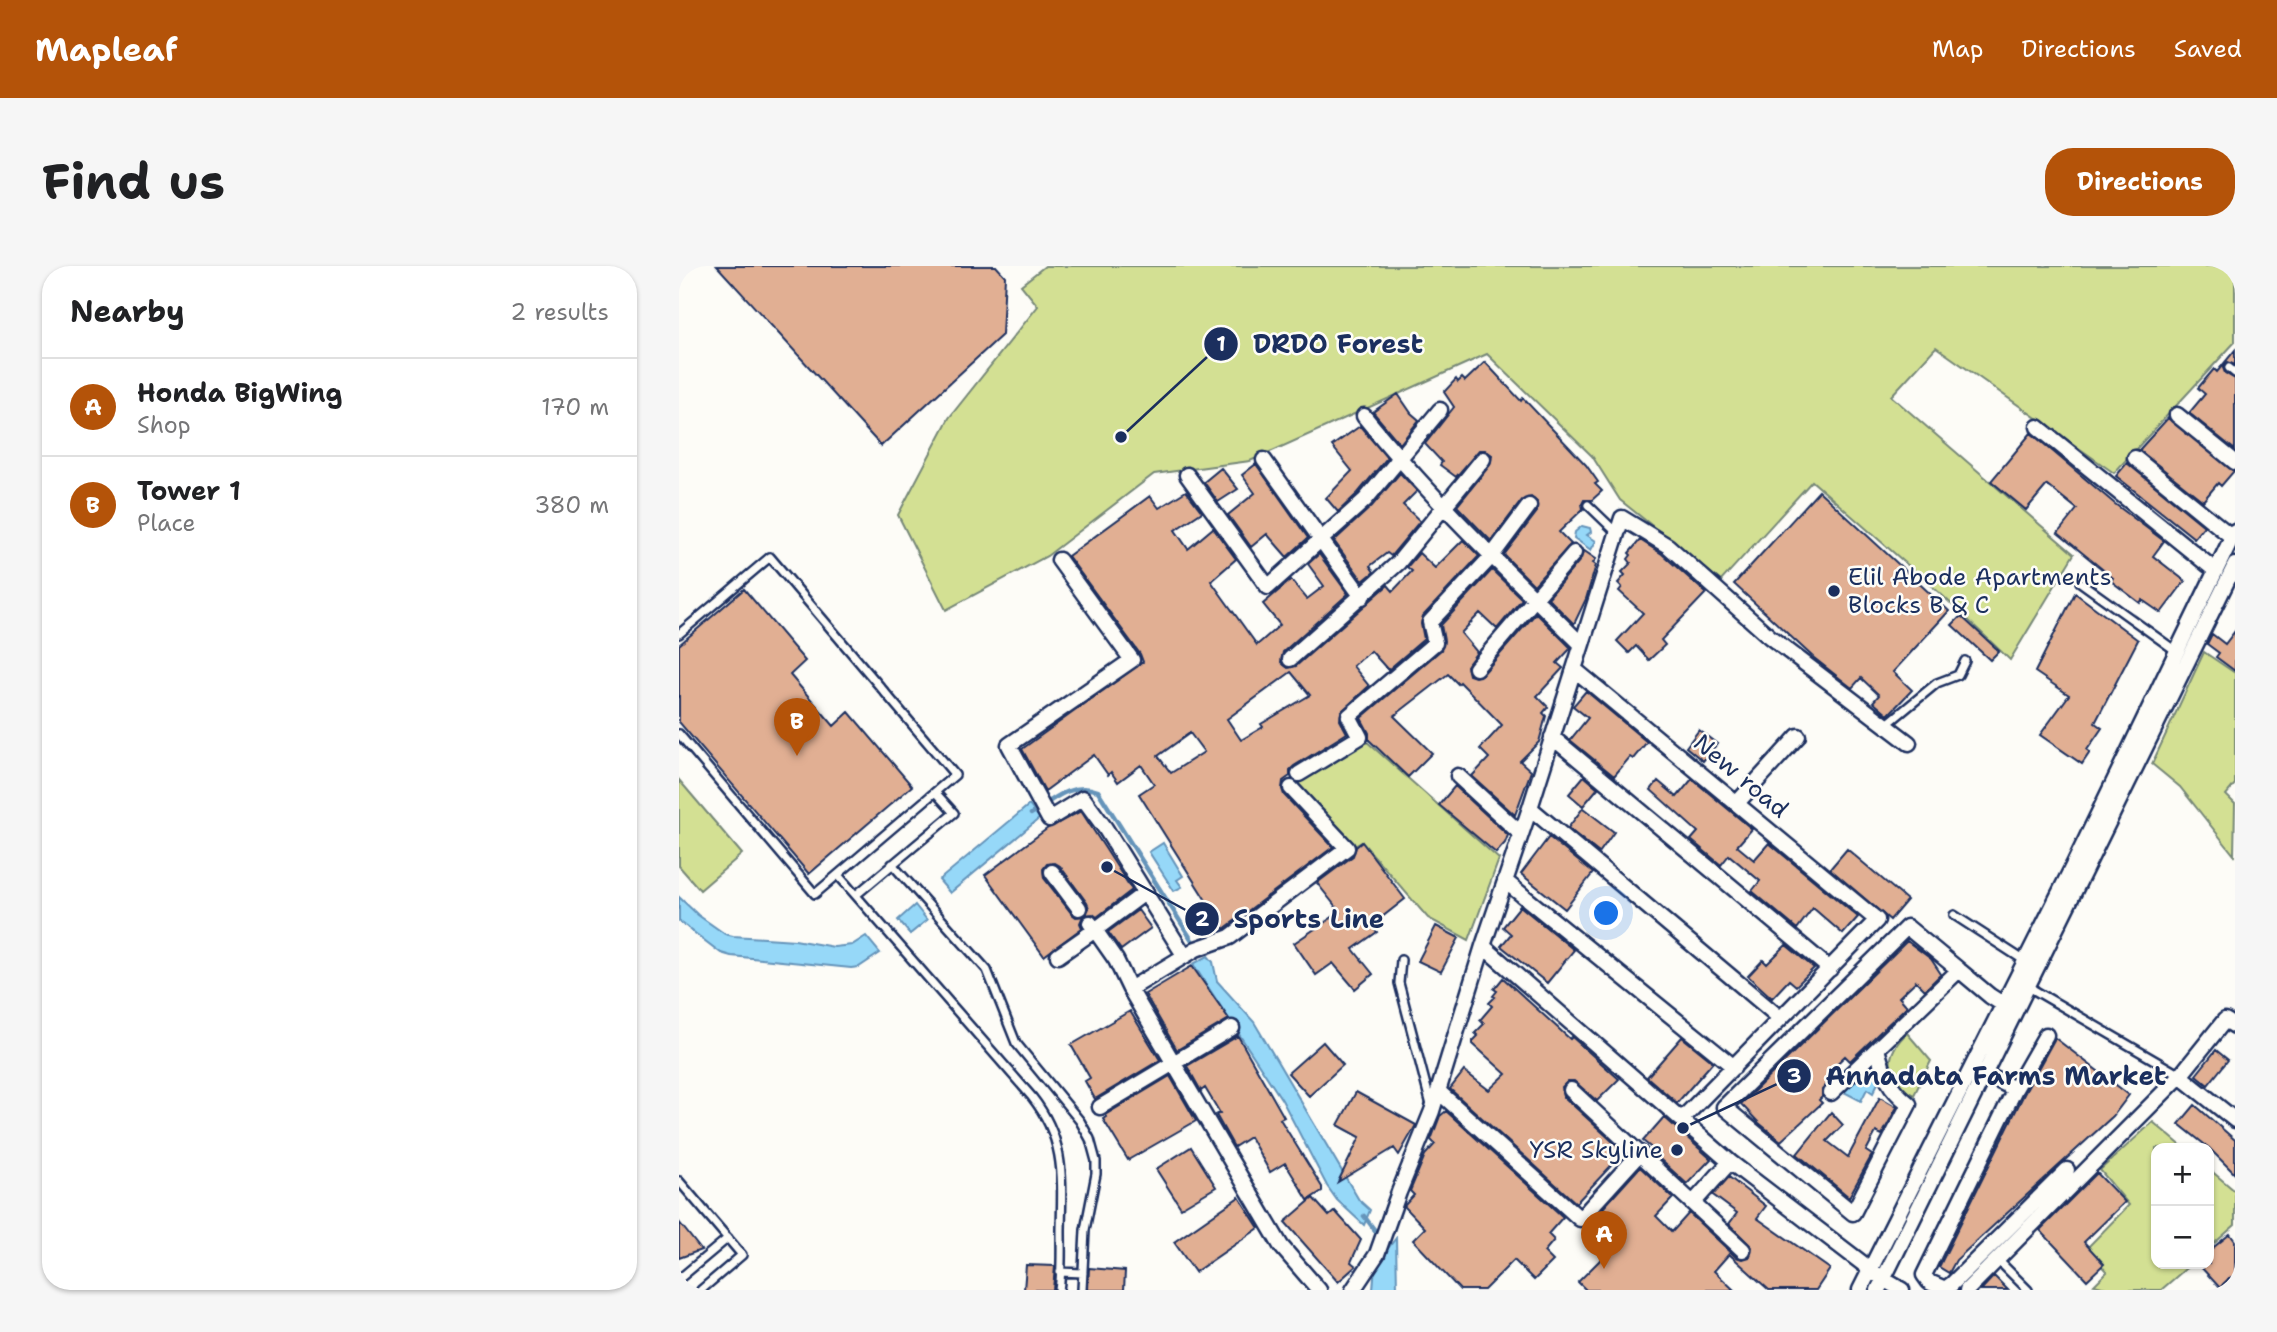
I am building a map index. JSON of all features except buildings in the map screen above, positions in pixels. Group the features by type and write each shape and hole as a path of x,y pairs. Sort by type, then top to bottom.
{"street":[{"path":"1187,475 1268,587 1365,500 1440,410"},
{"path":"1364,415 1400,460 1491,557 1581,644"},
{"path":"2177,415 2235,462"},
{"path":"2038,427 2216,571"},
{"path":"1860,1290 2022,984 2183,654 2234,534 2135,458"},
{"path":"1290,659 1398,562 1483,459"},
{"path":"1264,460 1362,597"},
{"path":"1299,774 1360,737 1349,716 1435,643 1430,622 1491,557 1529,506"},
{"path":"1353,1290 1377,1254 1432,1111 1622,518 1668,546 1770,637 1909,743"},
{"path":"1476,667 1574,553"},
{"path":"1059,560 1132,660 1009,746 1049,819 1083,798 1190,952"},
{"path":"1880,1285 1978,1071 2004,1005 2022,984 2025,961 2183,654 2235,565"},
{"name":"New road","path":"1574,669 1877,920 1830,969"},
{"path":"1737,803 1798,736"},
{"path":"1552,737 1830,969 1682,1119"},
{"path":"1458,776 1521,834"},
{"path":"1130,989 1190,952 1230,937 1346,848 1291,788"},
{"path":"1530,808 1780,1017"},
{"path":"1052,872 1079,908"},
{"path":"1504,881 1734,1067"},
{"path":"1058,956 1093,926 1146,892"},
{"path":"1093,926 1116,960 1130,989 1281,1246 1319,1290"},
{"path":"1877,1049 1885,1078 1895,1093 1909,1104 1853,1213 1724,1107 1907,927 2004,1005"},
{"path":"1483,946 1730,1162 1870,1269 1880,1285 1902,1290"},
{"path":"1831,1093 1959,970"},
{"path":"1967,1290 2180,1076 2225,1020 2235,1026"},
{"path":"1100,1107 1232,1028"},
{"path":"2046,1035 2015,1089 1924,1275 1929,1282 1945,1289 1952,1284 2067,1170"},
{"path":"1978,1071 2015,1089"},
{"path":"2180,1076 2235,1120"},
{"path":"1571,1090 1743,1250"},
{"path":"1438,1091 1580,1219 1640,1153"},
{"path":"1694,1202 1730,1162"},
{"path":"2229,1290 2235,1285"}],"lane":[{"path":"1588,505 1616,532"},
{"path":"679,634 770,556 955,775 815,894 679,734"},
{"path":"2080,582 2183,654"},
{"path":"1886,725 1937,683 1958,675 1965,661"},
{"path":"856,895 954,813 936,792"},
{"path":"892,864 986,970 1016,1043 1080,1121 1090,1139 1096,1161 1096,1174 1087,1216 1082,1290"},
{"path":"838,875 1032,1097 1048,1121 1058,1145 1062,1168 1059,1290"},
{"path":"1954,915 2025,961"},
{"path":"1401,960 1399,983 1432,1111"},
{"path":"2022,984 2180,1076"},
{"path":"679,1181 742,1255 701,1290"},
{"path":"679,1279 728,1238"},
{"path":"1998,1260 2028,1290"},
{"path":"1060,1272 1083,1273"}],"green space":[{"path":"1045,266 2235,266 2235,342 2114,473 1936,347 1891,396 2074,554 2010,660 1943,596 1812,481 1721,581 1620,500 1592,456 1487,354 1250,461 1154,474 1047,556 946,610 898,515 949,418 1038,306 1021,285"},
{"path":"2204,652 2235,673 2235,784 2226,795 2235,804 2234,855 2180,787 2152,764"},
{"path":"1365,740 1499,859 1469,940 1428,918 1362,842 1351,848 1292,783"},
{"path":"679,780 742,854 700,890 679,866"},
{"path":"1907,1033 1931,1061 1914,1095 1897,1082 1891,1067 1894,1050"},
{"path":"2153,1122 2178,1143 2151,1143 2151,1269 2185,1269 2161,1290 2114,1290 2094,1285 2107,1272 2086,1249 2129,1205 2100,1170"},
{"path":"2214,1173 2235,1191 2235,1225 2214,1244"}],"water":[{"path":"1582,526 1590,528 1591,532 1587,535 1596,541 1591,550 1574,538 1575,532"},
{"path":"1029,805 1040,818 950,893 939,880"},
{"path":"1163,843 1183,876 1177,880 1182,887 1174,891 1149,852"},
{"path":"679,897 698,915 725,934 795,940 834,947 852,945 866,936 880,953 859,967 851,968 731,956 721,953 679,921"},
{"path":"915,905 927,920 910,934 898,920"},
{"path":"1208,956 1213,962 1217,981 1254,1022 1359,1200 1370,1210 1364,1225 1337,1200 1327,1186 1282,1100 1193,964"},
{"path":"1867,1066 1876,1067 1879,1081 1873,1093 1867,1089 1861,1101 1842,1091"},
{"path":"1396,1238 1397,1290 1373,1290 1375,1265"}],"waterway":[{"path":"1031,814 1071,790 1080,788 1098,791 1195,945"},
{"path":"1364,1216 1380,1237"}],"place":[{"name":"DRDO Forest","path":"1121,437"},
{"name":"Elil Abode Apartments Blocks B & C","path":"1834,591"},
{"name":"Tower 1","path":"797,756"},
{"name":"Sports Line","path":"1107,867"},
{"name":"Annadata Farms Market","path":"1683,1128"},
{"name":"YSR Skyline","path":"1677,1150"},
{"name":"Honda BigWing","path":"1604,1269"}]}
